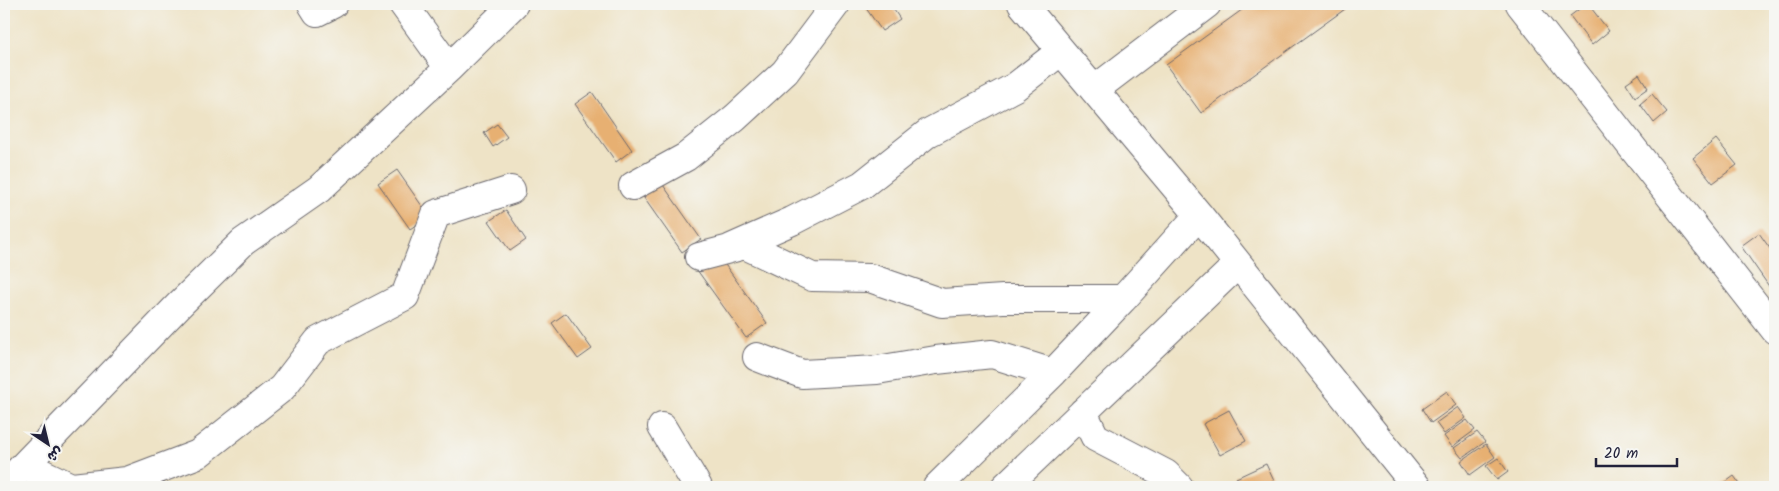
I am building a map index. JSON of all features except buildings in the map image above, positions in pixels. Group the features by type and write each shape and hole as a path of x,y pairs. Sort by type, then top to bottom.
{"street":[{"path":"312,4 317,12 333,4"},
{"path":"403,4 449,68"},
{"path":"4,486 243,242 318,189 449,68 514,4"},
{"path":"633,186 686,157 734,118 785,72 836,4"},
{"path":"1022,4 1199,215 1417,487"},
{"path":"1094,90 1207,4"},
{"path":"1520,4 1775,330"},
{"path":"730,249 792,221 862,185 928,133 1015,88 1061,51"},
{"path":"25,465 72,487 127,481 198,454 282,388 318,341 405,296 436,214 511,190"},
{"path":"938,487 1052,373 1123,299 1199,215"},
{"path":"699,258 745,245 812,277 870,278 942,303 1003,299 1123,299"},
{"path":"1004,487 1238,264"},
{"path":"757,357 802,374 877,370 936,360 992,354 1052,373"},
{"path":"1083,412 1095,437 1166,474 1179,487"},
{"path":"662,427 698,487"}]}
